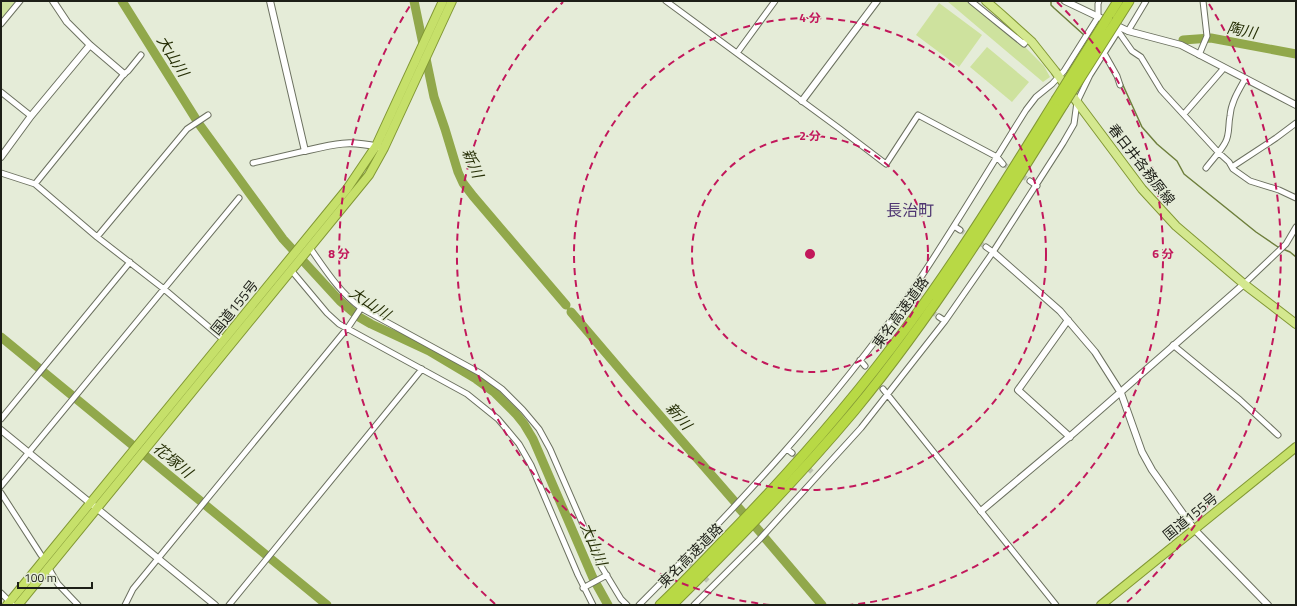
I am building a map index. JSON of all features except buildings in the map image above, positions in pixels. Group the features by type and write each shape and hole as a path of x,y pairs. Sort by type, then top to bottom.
{"highway":[{"name":"国道155号","path":"307,244 376,146 443,1"},
{"name":"国道155号","path":"10,604 307,244 361,185 384,148 452,1"},
{"name":"東名高速道路","path":"1060,102 1103,17 1118,1"},
{"name":"東名高速道路","path":"672,605 755,515 846,405 907,328 1060,102 1118,26 1129,1"},
{"name":"国道155号","path":"18,605 48,568 93,505 224,340 289,266"},
{"name":"国道155号","path":"1101,605 1296,447"},
{"name":"東名高速道路","path":"660,605 745,526"}],"main road":[{"name":"春日井各務原線","path":"986,1 1028,38 1060,77 1142,188 1176,226 1244,284 1296,324"}],"street":[{"path":"1,24 20,1"},
{"path":"53,1 67,22 90,45 124,74"},
{"path":"270,1 305,151"},
{"path":"737,53 775,1"},
{"path":"802,101 877,1"},
{"path":"971,1 1024,44 1028,38"},
{"path":"1065,1 1103,17 1128,31 1181,45 1296,105"},
{"path":"1099,1 1098,4 1103,17"},
{"path":"1128,31 1146,1"},
{"path":"1200,55 1206,38 1203,1"},
{"path":"670,2 886,164 918,115 998,157 1003,164"},
{"path":"639,605 686,561 787,449 911,297 1026,110 1036,97 1060,77 1103,17"},
{"path":"694,605 711,584 861,428 945,321 994,252 1037,186 1074,124 1077,102 1090,75 1104,53 1118,26"},
{"path":"1118,26 1132,51 1141,57 1161,90 1232,167 1250,181 1279,190 1296,198"},
{"path":"1,157 31,116 90,45"},
{"path":"1104,53 1120,84"},
{"path":"35,184 141,55"},
{"path":"1184,114 1224,68"},
{"path":"1206,168 1225,144 1228,136 1232,106 1245,79"},
{"path":"1,92 31,116"},
{"path":"97,237 189,127 206,116"},
{"path":"1232,167 1296,123"},
{"path":"253,163 351,142 384,148"},
{"path":"1,174 35,184 97,237 164,289 224,340"},
{"path":"1030,181 1037,186"},
{"path":"1,486 239,198"},
{"path":"954,226 960,230"},
{"path":"981,511 1121,393 1173,345 1244,284 1286,244 1296,227"},
{"path":"307,244 338,287 360,310 480,373 502,389 523,410 538,429 550,449 598,560 621,599 627,605"},
{"path":"986,247 994,252 1060,311 1095,352 1121,393 1142,452 1152,470 1194,529 1268,605"},
{"path":"1,419 130,262"},
{"path":"289,266 327,313 339,324 348,327 467,394 498,419 519,444 531,464 584,588 593,605"},
{"path":"125,605 133,589 348,327 360,310"},
{"path":"939,317 945,321"},
{"path":"1068,320 1018,390 1070,437"},
{"path":"1173,345 1240,400 1278,435"},
{"path":"860,360 865,366"},
{"path":"229,605 422,369"},
{"path":"883,389 1056,605"},
{"path":"1,430 215,605"},
{"path":"787,449 792,453"},
{"path":"1,492 41,555"},
{"path":"48,568 58,584 78,605"},
{"path":"584,588 606,575"},
{"path":"1,592 10,604"}],"green space":[{"path":"1,1 16,1 1,20"},
{"path":"947,1 969,1 1023,45 1044,66 1050,77 1043,82"},
{"path":"939,3 982,35 959,67 916,35"},
{"path":"987,47 1029,82 1012,102 970,67"}],"waterway":[{"name":"大山川","path":"122,1 199,124 283,239 340,301 359,317 371,324 429,351 476,379 494,392 516,414 533,439 593,578 608,605"},
{"name":"新川","path":"414,1 434,97 458,172 463,183 566,305"},
{"path":"1051,1 1051,5 1084,35"},
{"name":"陶川","path":"1183,40 1211,38 1296,54"},
{"path":"1112,62 1117,72"},
{"path":"1122,83 1142,127 1157,144 1177,161 1184,174 1256,232 1296,257"},
{"name":"新川","path":"571,312 735,502"},
{"name":"花塚川","path":"1,337 327,605"},
{"path":"1,489 29,532"},
{"name":"新川","path":"738,507 761,533"},
{"name":"新川","path":"764,537 822,605"}],"tunnel":[{"path":"1003,164 1030,181"},
{"path":"960,230 986,247"},
{"path":"913,299 939,317"},
{"path":"792,453 813,473"},
{"path":"688,562 709,582"}],"district":[{"name":"長治町","path":"910,210"}]}
